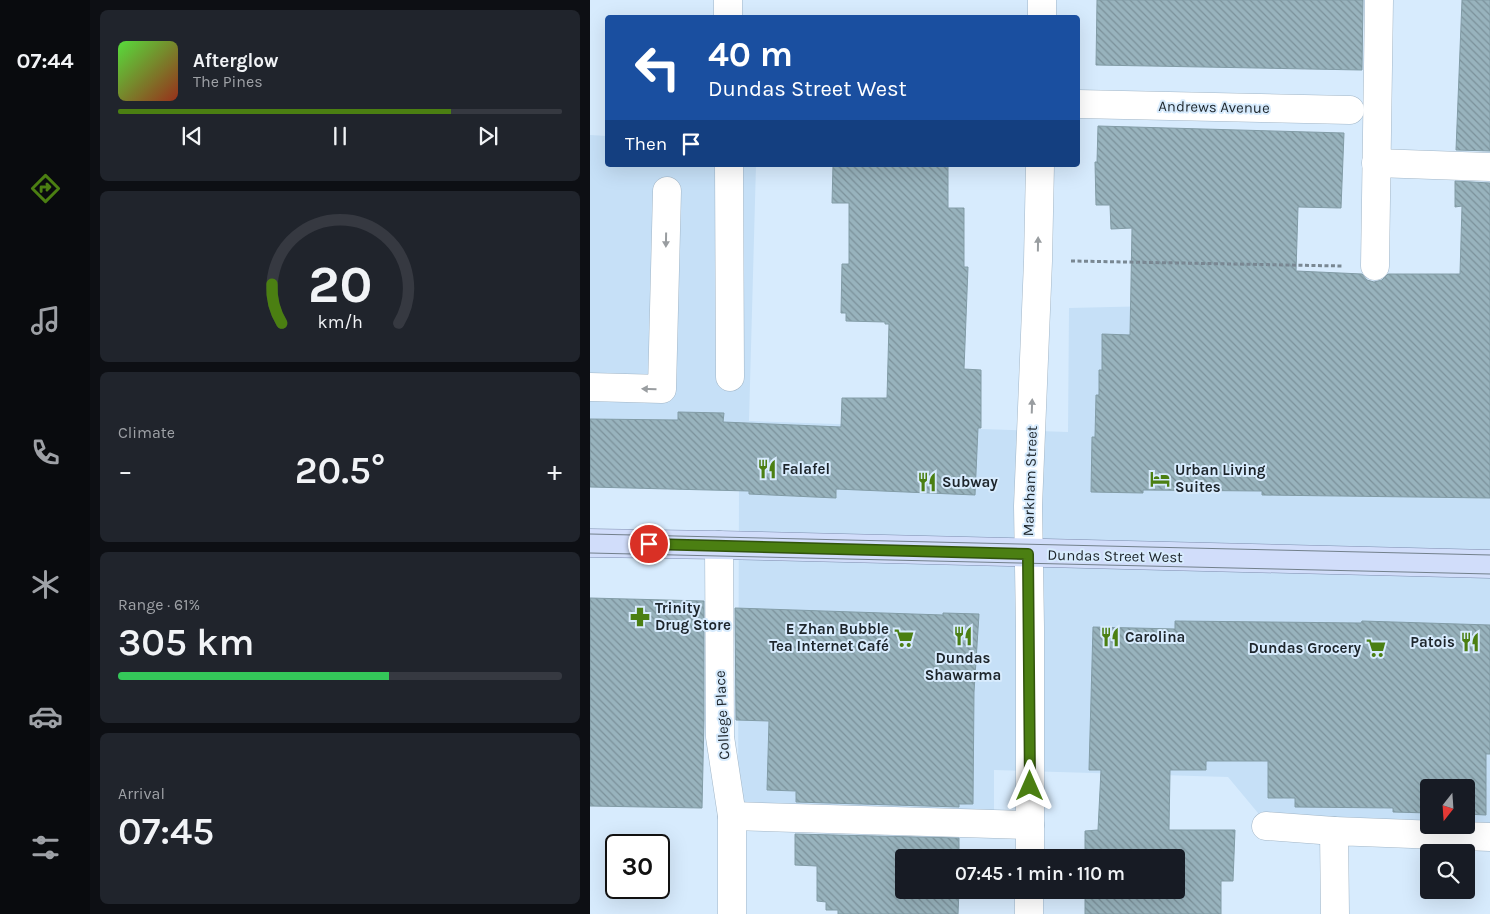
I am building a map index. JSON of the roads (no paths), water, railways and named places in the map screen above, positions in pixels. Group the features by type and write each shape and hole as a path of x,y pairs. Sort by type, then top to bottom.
{"main road":[{"name":"Dundas Street West","path":"590,543 1490,564"}],"street":[{"path":"728,0 728,15"},
{"path":"1042,0 1042,15"},
{"path":"1375,266 1379,0"},
{"name":"Andrews Avenue","path":"1080,104 1350,110"},
{"path":"1376,163 1490,166"},
{"path":"729,167 730,377"},
{"name":"Markham Street","path":"1030,849 1028,506 1040,167"},
{"path":"590,387 662,389 667,191"},
{"name":"College Place","path":"719,545 720,737 732,816 732,914"},
{"path":"732,816 1030,825"},
{"path":"1266,826 1334,831 1490,837"},
{"path":"1334,831 1335,914"},
{"path":"1029,899 1029,914"}],"tram line":[{"path":"590,534 1490,555"},
{"path":"590,553 1490,574"}],"place":[{"name":"Falafel","path":"767,469"},
{"name":"Urban Living Suites","path":"1160,479"},
{"name":"Subway","path":"927,482"},
{"name":"Trinity Drug Store","path":"640,617"},
{"name":"Dundas Shawarma","path":"963,636"},
{"name":"Carolina","path":"1110,637"},
{"name":"E Zhan Bubble Tea Internet Café","path":"904,638"},
{"name":"Patois","path":"1470,642"},
{"name":"Dundas Grocery","path":"1376,648"}]}
